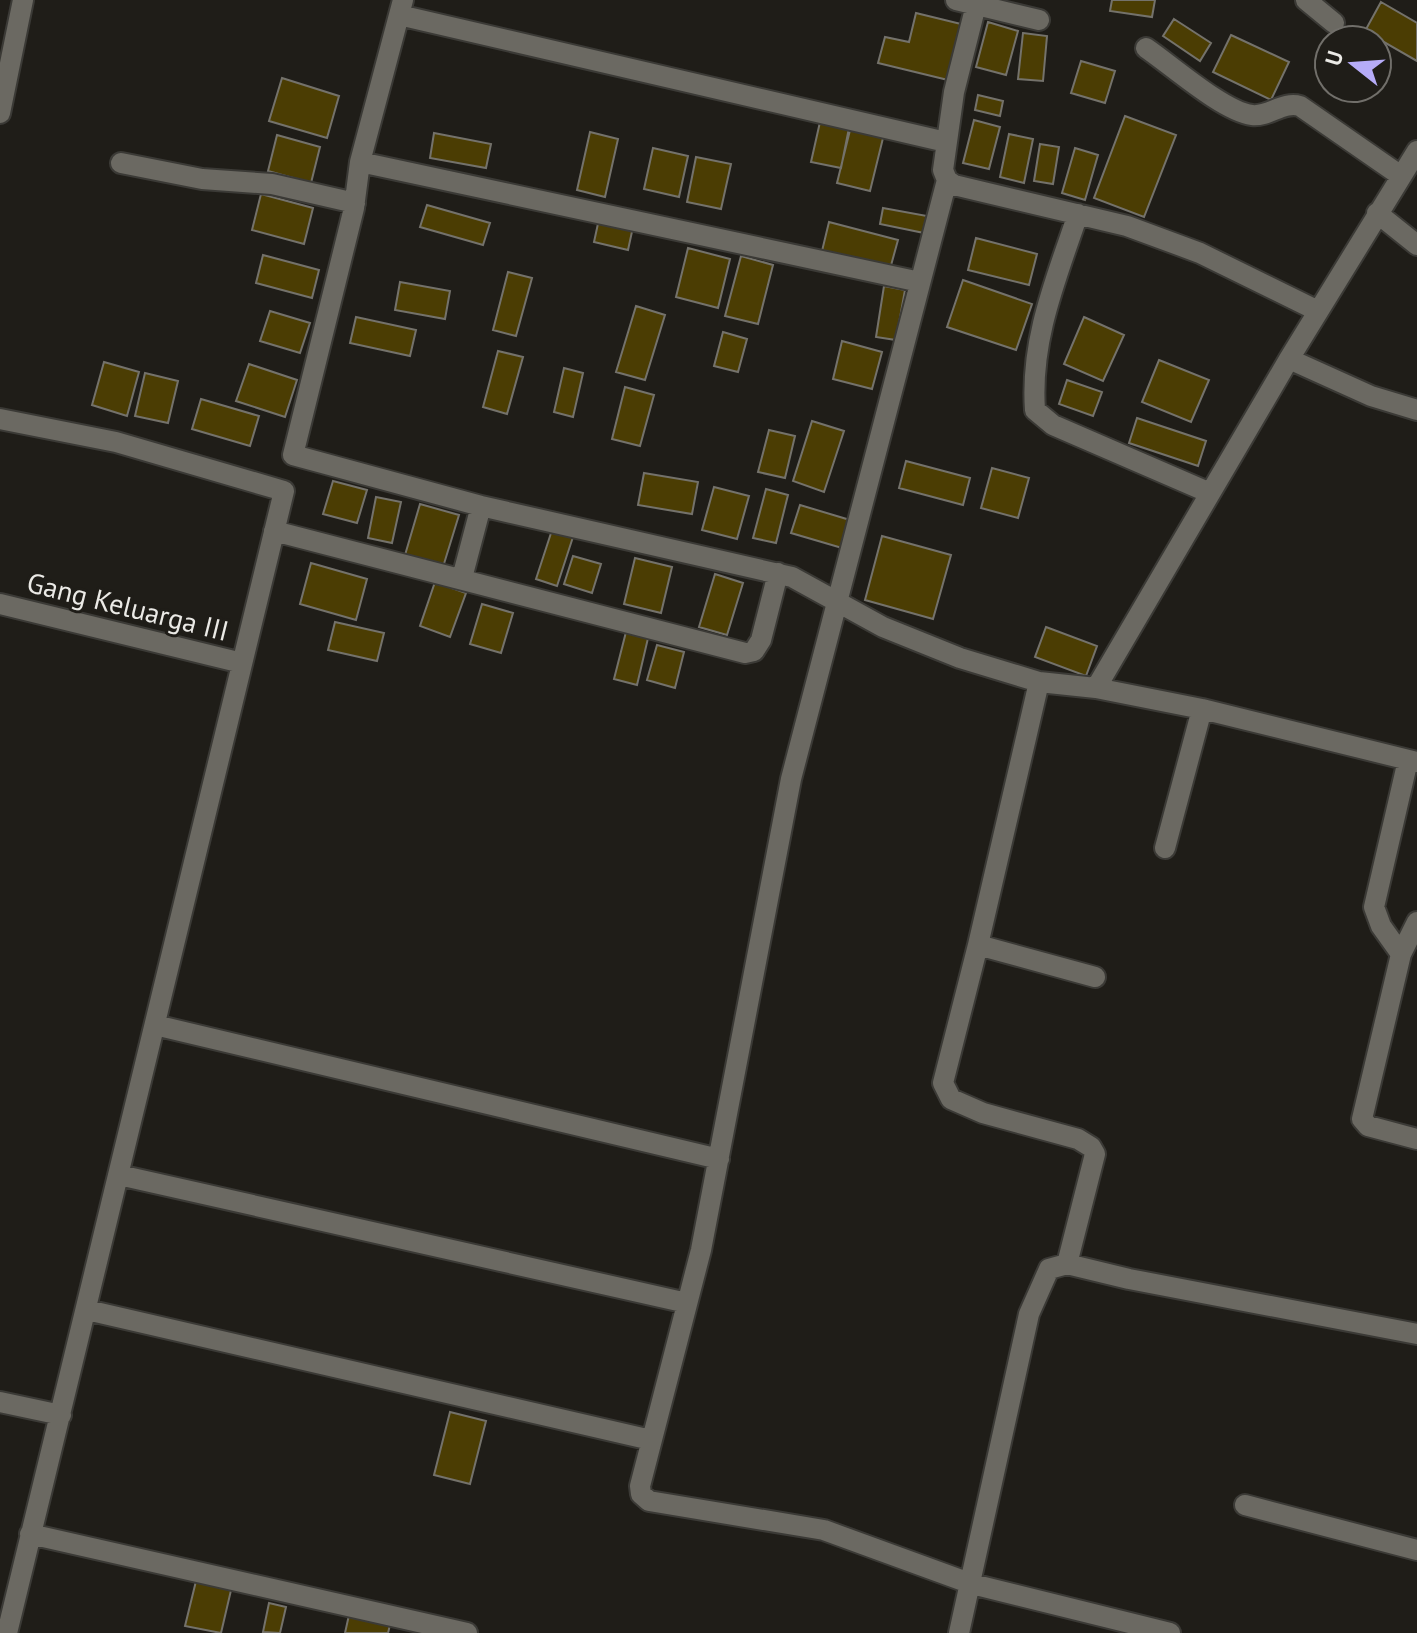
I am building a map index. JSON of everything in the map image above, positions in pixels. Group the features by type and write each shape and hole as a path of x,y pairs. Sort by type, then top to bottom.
{"street":[{"path":"0,113 23,0"},
{"path":"1306,0 1334,23"},
{"path":"1039,20 966,2 943,170 947,180 954,185 1127,226 1200,253 1318,311"},
{"path":"7,1633 355,203 360,162 401,8 946,142"},
{"path":"1146,48 1237,113 1257,116 1291,104 1300,106 1401,176"},
{"path":"1096,688 1289,359 1417,151"},
{"path":"360,162 483,191 593,210 920,282"},
{"path":"121,163 202,179 272,184 355,203"},
{"path":"947,180 791,779 701,1250 651,1440 640,1486 641,1494 649,1501 824,1530 972,1584 1170,1633"},
{"path":"1377,213 1417,245"},
{"path":"1078,214 1046,310 1033,376 1035,410 1053,425 1210,493"},
{"path":"1289,359 1371,396 1417,410"},
{"path":"0,419 116,442 284,491"},
{"path":"293,455 481,506 792,577 883,627 960,658 1039,682 1096,688 1202,709 1413,761 1374,907 1381,926 1401,954"},
{"path":"462,578 481,506"},
{"path":"274,531 745,653 754,651 761,640 778,573"},
{"name":"Gang Keluarga III","path":"0,604 242,663"},
{"path":"1039,682 943,1083 951,1099 983,1113 1078,1139 1091,1147 1095,1154 1067,1264"},
{"path":"1165,848 1202,709"},
{"path":"1417,922 1401,954 1362,1119 1368,1126 1417,1139"},
{"path":"978,945 1095,977"},
{"path":"155,1025 719,1159"},
{"path":"119,1175 687,1303"},
{"path":"959,1633 1029,1314 1049,1269 1067,1264 1144,1282 1417,1334"},
{"path":"87,1310 651,1440"},
{"path":"0,1402 61,1415"},
{"path":"1245,1505 1417,1550"},
{"path":"30,1534 467,1633"}],"building":[{"path":"1112,0 1155,0 1152,17 1110,11"},
{"path":"1381,2 1417,23 1417,61 1393,47 1393,24 1369,24"},
{"path":"916,13 961,24 948,80 878,63 885,37 909,42"},
{"path":"1174,19 1211,43 1200,61 1163,36"},
{"path":"988,22 1018,31 1006,75 976,67"},
{"path":"1023,33 1047,36 1043,81 1018,79"},
{"path":"1231,35 1289,62 1271,100 1213,72"},
{"path":"1081,61 1115,71 1105,103 1071,93"},
{"path":"282,78 339,96 327,138 269,121"},
{"path":"978,95 1003,101 1000,116 975,110"},
{"path":"1125,116 1176,135 1144,217 1094,198"},
{"path":"974,120 1000,127 989,169 963,163"},
{"path":"820,122 849,128 841,168 811,162"},
{"path":"851,126 884,134 870,191 837,183"},
{"path":"590,132 618,139 605,197 577,190"},
{"path":"434,133 491,144 486,168 430,158"},
{"path":"1009,134 1033,139 1024,183 1000,177"},
{"path":"277,135 320,147 311,183 268,171"},
{"path":"1040,144 1059,147 1053,184 1034,181"},
{"path":"653,148 688,156 679,197 644,189"},
{"path":"1075,148 1098,155 1085,200 1062,193"},
{"path":"696,157 731,164 721,209 687,202"},
{"path":"261,194 313,208 304,244 252,230"},
{"path":"427,205 490,223 483,245 420,227"},
{"path":"883,208 927,216 924,233 880,224"},
{"path":"599,219 633,227 628,250 594,242"},
{"path":"829,222 898,240 890,269 822,251"},
{"path":"976,238 1037,254 1029,285 968,270"},
{"path":"688,248 730,259 718,308 676,297"},
{"path":"263,255 319,270 312,298 256,283"},
{"path":"741,256 773,265 758,324 725,316"},
{"path":"508,272 532,278 516,336 493,330"},
{"path":"963,280 1032,304 1016,350 947,327"},
{"path":"400,282 450,291 445,319 395,310"},
{"path":"884,286 905,290 896,340 876,337"},
{"path":"636,306 665,315 645,380 616,372"},
{"path":"270,311 310,323 300,353 260,341"},
{"path":"356,317 416,330 410,356 350,343"},
{"path":"1084,317 1124,335 1103,381 1064,364"},
{"path":"723,332 747,339 738,372 714,366"},
{"path":"842,341 882,352 872,389 833,379"},
{"path":"498,351 523,357 507,414 483,407"},
{"path":"1159,360 1209,380 1191,422 1142,402"},
{"path":"104,362 139,372 127,416 92,405"},
{"path":"249,364 297,380 285,417 236,401"},
{"path":"564,368 583,373 573,417 554,412"},
{"path":"145,373 178,381 168,423 135,416"},
{"path":"1067,380 1102,392 1093,416 1059,404"},
{"path":"625,387 654,395 640,446 612,439"},
{"path":"201,399 259,416 250,446 192,429"},
{"path":"1137,418 1206,441 1198,466 1129,443"},
{"path":"812,421 844,431 824,492 793,481"},
{"path":"769,430 795,436 785,478 758,472"},
{"path":"906,461 970,478 963,505 899,488"},
{"path":"992,468 1029,478 1018,518 981,508"},
{"path":"644,473 698,482 692,514 638,505"},
{"path":"333,481 367,490 357,523 323,514"},
{"path":"714,487 749,496 737,539 702,530"},
{"path":"766,489 788,495 776,543 753,538"},
{"path":"376,497 401,502 392,543 368,538"},
{"path":"420,504 459,515 443,567 405,555"},
{"path":"800,505 850,520 842,548 791,533"},
{"path":"552,530 573,537 557,586 536,579"},
{"path":"882,536 951,555 933,619 865,600"},
{"path":"573,556 601,564 592,593 564,584"},
{"path":"635,558 672,567 661,613 624,604"},
{"path":"311,563 367,579 356,620 300,604"},
{"path":"715,574 743,583 727,635 699,627"},
{"path":"435,582 466,593 450,637 420,626"},
{"path":"482,604 513,613 501,653 470,644"},
{"path":"335,622 384,633 377,661 328,650"},
{"path":"1046,627 1097,646 1086,676 1035,657"},
{"path":"627,628 649,634 637,685 614,679"},
{"path":"657,645 684,652 675,688 647,680"},
{"path":"450,1412 486,1421 470,1484 434,1475"},
{"path":"197,1577 232,1586 221,1633 185,1626"},
{"path":"269,1603 286,1607 280,1633 263,1632"},
{"path":"349,1615 390,1625 388,1633 345,1633"}]}
